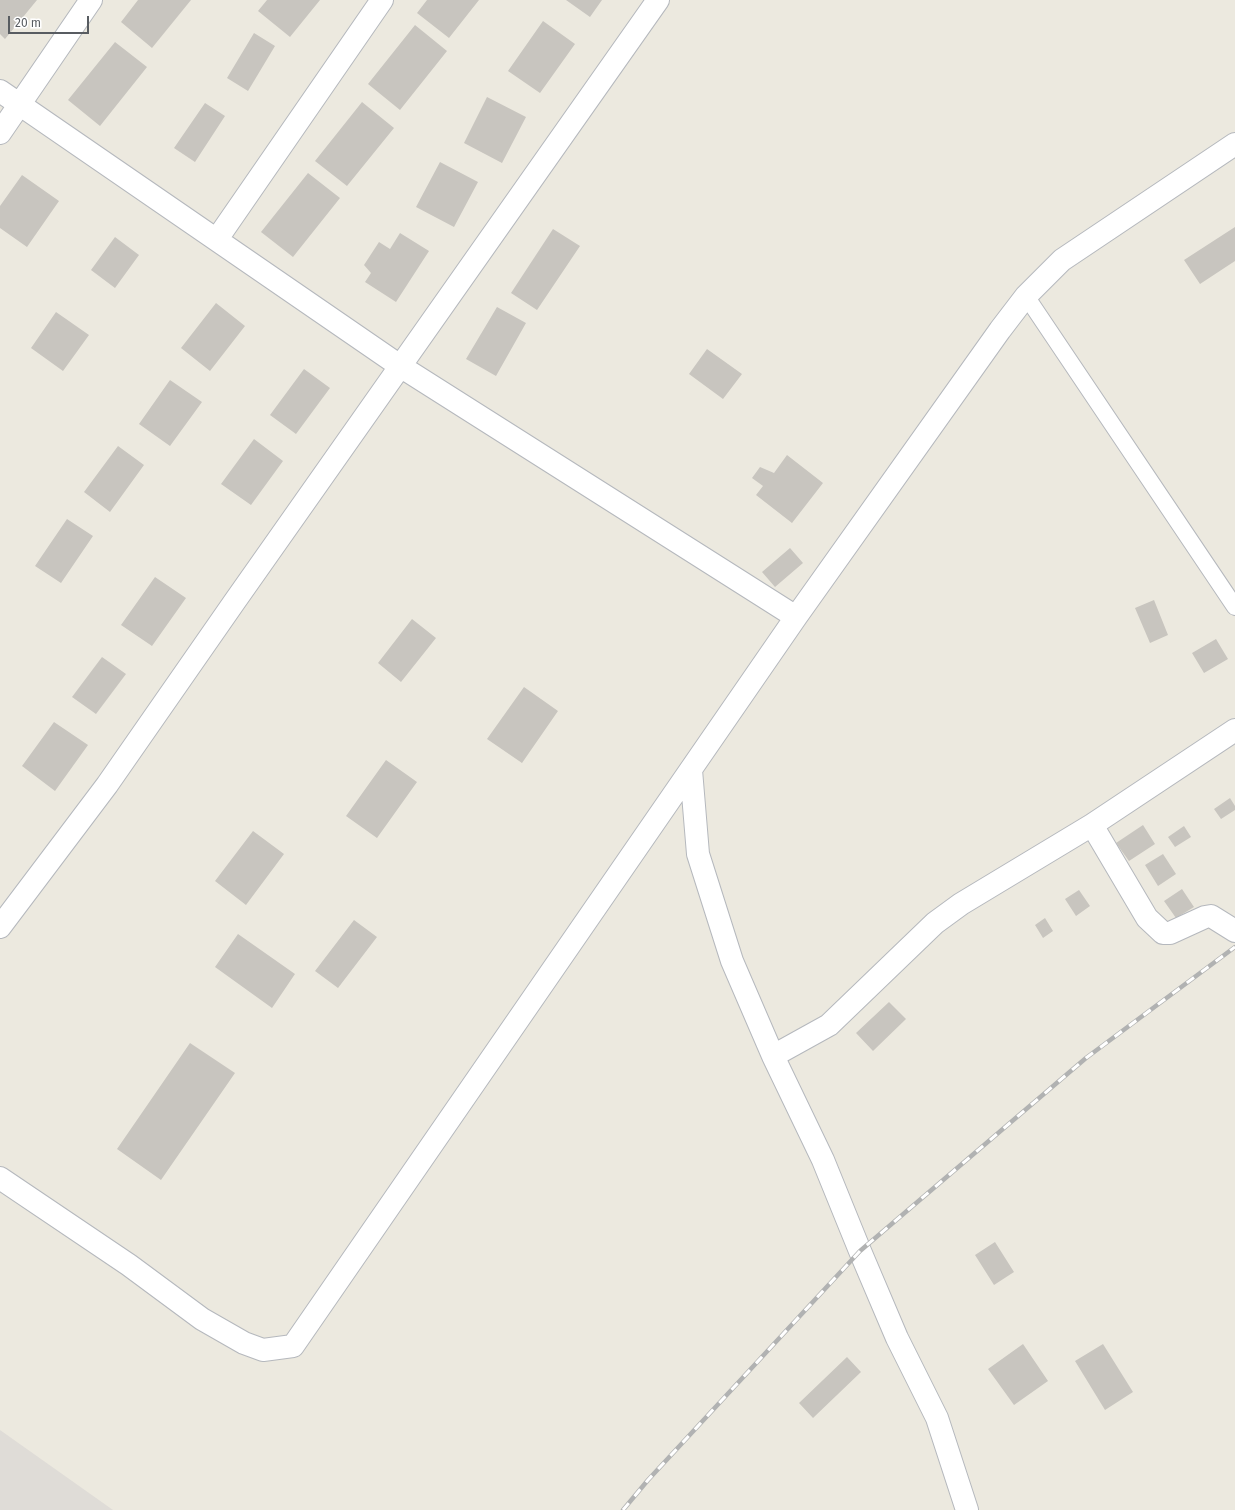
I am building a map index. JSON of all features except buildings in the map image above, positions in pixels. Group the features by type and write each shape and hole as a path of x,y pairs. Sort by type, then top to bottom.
{"street":[{"path":"0,133 91,0"},
{"path":"217,240 382,0"},
{"path":"0,927 107,785 658,0"},
{"path":"0,91 400,366 796,616"},
{"path":"0,1178 129,1265 202,1319 244,1343 263,1350 293,1346 796,616 995,336 1026,296 1062,260 1235,144"},
{"path":"773,1056 829,1025 935,923 961,904 1092,825 1235,730"},
{"path":"690,770 698,854 732,961 773,1056 824,1160 860,1251 897,1338 937,1418 968,1510"},
{"path":"1092,825 1147,918 1163,934 1170,933 1205,917 1211,916 1235,931"}],"lane":[{"path":"1026,296 1235,607"}],"shaded area":[{"path":"0,1430 113,1510 0,1510"}],"railway":[{"path":"623,1510 648,1480 860,1251 1086,1058 1235,947"}]}
